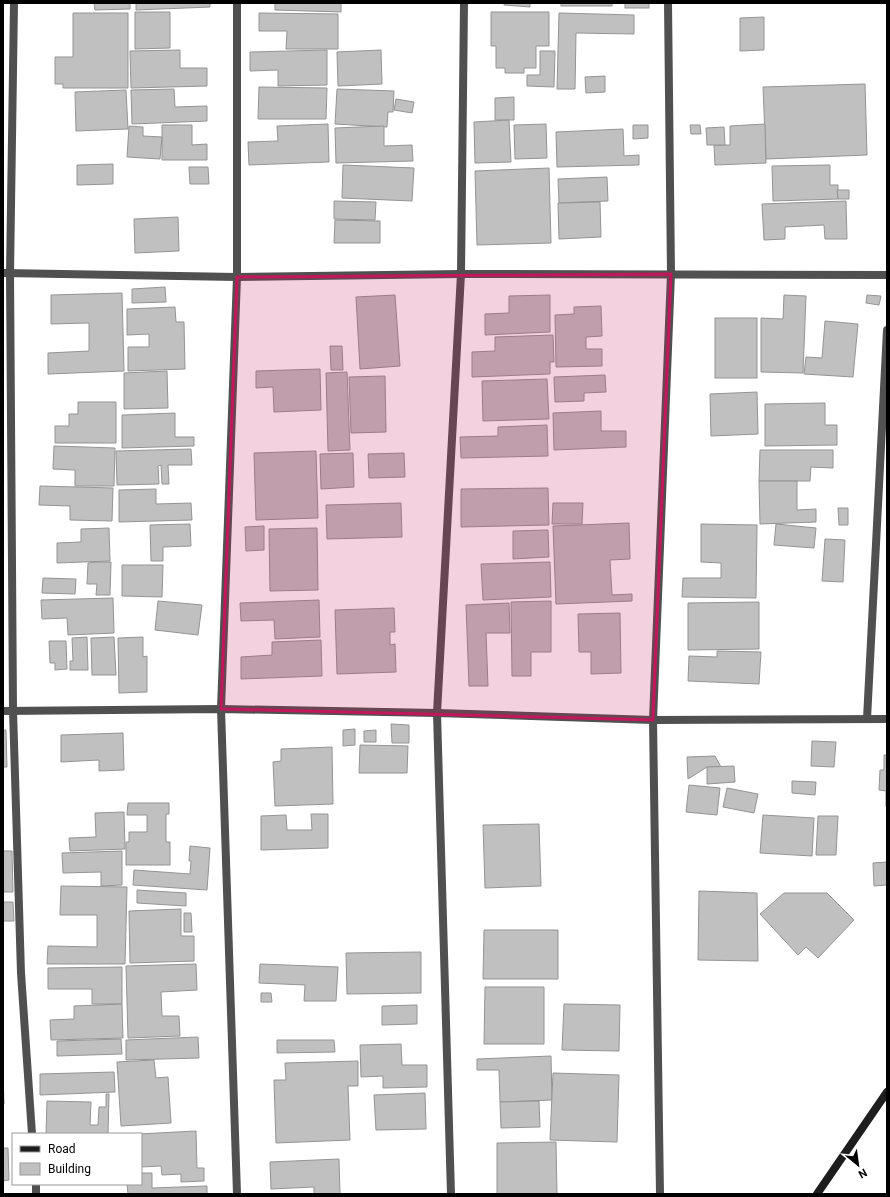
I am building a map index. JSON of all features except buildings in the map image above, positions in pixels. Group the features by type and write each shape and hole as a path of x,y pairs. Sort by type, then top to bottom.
{"main road":[{"path":"817,1194 887,1092"}],"street":[{"path":"14,3 7,273 13,710 21,973 32,1133"},
{"path":"236,3 237,277 221,709 237,1194"},
{"path":"451,1194 436,713 461,274 464,3"},
{"path":"660,1194 653,720 671,274 668,3"},
{"path":"7,273 237,277 461,274 887,275"},
{"path":"867,719 887,330"},
{"path":"3,711 221,709 436,713 653,720 887,719"}],"highlighted area":[{"path":"671,274 653,720 221,709 237,277"}]}
